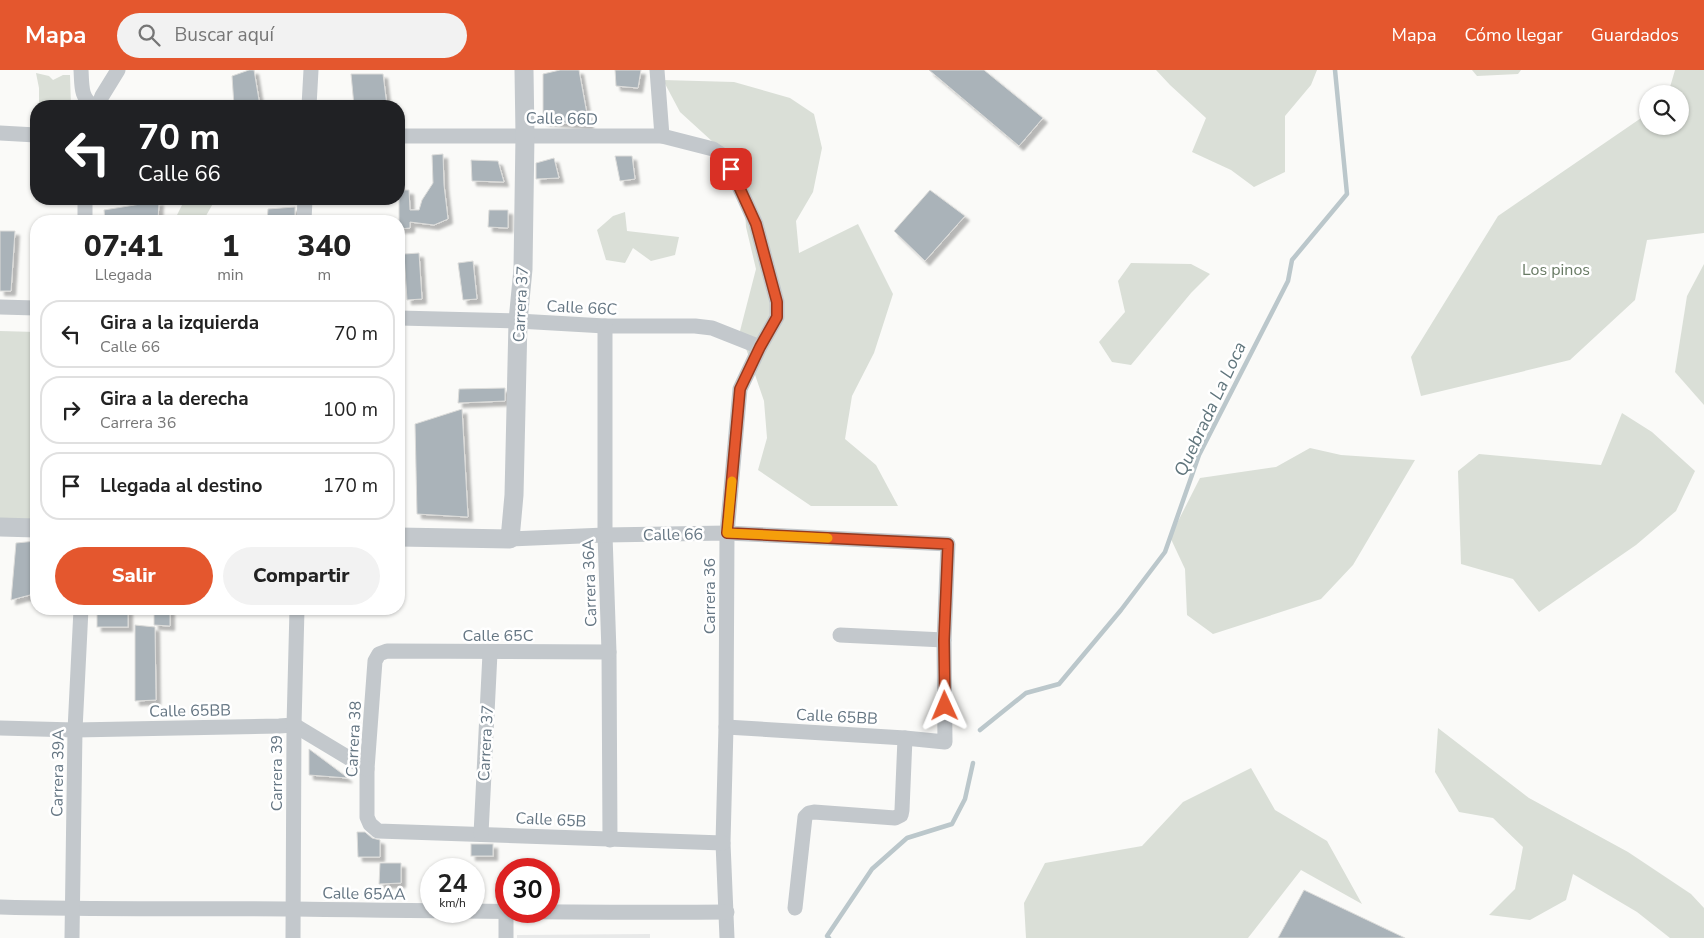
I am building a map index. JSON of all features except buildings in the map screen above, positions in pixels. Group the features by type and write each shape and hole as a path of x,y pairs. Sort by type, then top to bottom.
{"street":[{"path":"81,70 83,96 86,100"},
{"path":"100,100 118,70"},
{"path":"310,100 312,70"},
{"name":"Carrera 37","path":"510,539 514,495 518,321 522,269 525,135 524,70"},
{"path":"657,70 662,136"},
{"path":"0,133 30,135"},
{"name":"Calle 66D","path":"405,136 662,136 713,150 722,155"},
{"name":"Carrera 36","path":"722,155 731,169 756,224 777,302 777,317 740,389 727,533 726,727 723,843 727,938"},
{"path":"0,307 30,308"},
{"name":"Calle 66C","path":"405,318 518,321 605,326 704,327 712,328 760,347"},
{"name":"Carrera 36A","path":"605,326 605,535 609,652 610,840"},
{"path":"0,527 30,528"},
{"name":"Calle 66","path":"405,537 510,539 727,533 948,544 944,640"},
{"name":"Carrera 39A","path":"72,938 75,730 81,615"},
{"name":"Carrera 39","path":"293,938 294,725 297,615"},
{"path":"840,635 944,640"},
{"name":"Calle 65BB","path":"726,727 945,742 944,640"},
{"name":"Calle 65C","path":"387,651 490,653 609,652"},
{"name":"Carrera 38","path":"378,831 370,824 368,818 367,769 375,660 379,654 387,651"},
{"name":"Carrera 37","path":"481,834 490,653"},
{"path":"294,725 367,769"},
{"name":"Calle 65BB","path":"0,728 75,730 294,725"},
{"path":"795,908 805,817 809,813 814,812 895,818 900,815 902,810 905,738"},
{"name":"Calle 65B","path":"378,831 723,843"},
{"name":"Calle 65AA","path":"0,907 495,913"},
{"name":"Calle 65AA","path":"560,913 727,912"},
{"path":"506,923 506,938"}],"shaded area":[{"path":"650,934 650,938 517,938 517,935"}],"green space":[{"path":"1156,70 1317,70 1311,85 1285,116 1285,172 1254,187 1231,170 1192,152 1206,118"},
{"path":"1472,70 1521,70 1518,74 1477,76"},
{"name":"Los pinos","path":"1675,70 1704,70 1704,233 1647,240 1635,300 1570,360 1421,396 1411,357 1498,216 1639,119 1639,135 1689,135 1689,85 1671,85"},
{"path":"36,73 49,76 53,80 63,75 70,75 71,100 39,100"},
{"path":"663,80 734,82 790,98 814,114 822,148 813,192 796,221 799,253 858,224 893,294 874,353 852,396 845,439 876,465 898,506 811,506 758,470 767,438 764,401 740,331 756,269 746,227 743,181 714,143 680,112"},
{"path":"182,205 212,205 206,215 177,215"},
{"path":"625,212 627,231 679,237 675,255 651,261 633,248 625,263 606,260 597,230 613,216"},
{"path":"1131,263 1191,264 1210,274 1191,293 1131,365 1112,362 1099,342 1125,312 1118,281"},
{"path":"1704,264 1704,405 1675,372 1687,296"},
{"path":"0,331 30,332 30,522 0,521"},
{"path":"1622,413 1652,432 1695,471 1676,511 1636,545 1539,612 1513,579 1461,564 1458,471 1479,454 1601,465"},
{"path":"1310,448 1341,455 1415,460 1353,565 1321,599 1213,634 1187,615 1185,569 1170,537 1200,478 1276,467"},
{"path":"1438,728 1529,798 1628,852 1691,894 1704,908 1704,938 1670,938 1637,912 1573,874 1566,900 1530,920 1489,915 1515,889 1523,847 1493,818 1459,812 1435,772"},
{"path":"1251,768 1275,810 1327,841 1362,904 1301,870 1248,938 1026,938 1024,903 1045,863 1142,846 1183,802"}],"waterway":[{"name":"Quebrada La Loca","path":"980,730 1026,693 1059,684 1121,610 1165,552 1199,455 1288,281 1292,260 1347,194 1335,70"},
{"name":"Quebrada La Loca","path":"829,938 827,936 872,869 907,838 952,824 965,799 973,763"}],"slow traffic":[{"path":"732,481 727,533 828,538"}],"route":[{"path":"731,169 756,224 777,302 777,317 740,389 727,533 948,544 944,640 945,706"}]}
